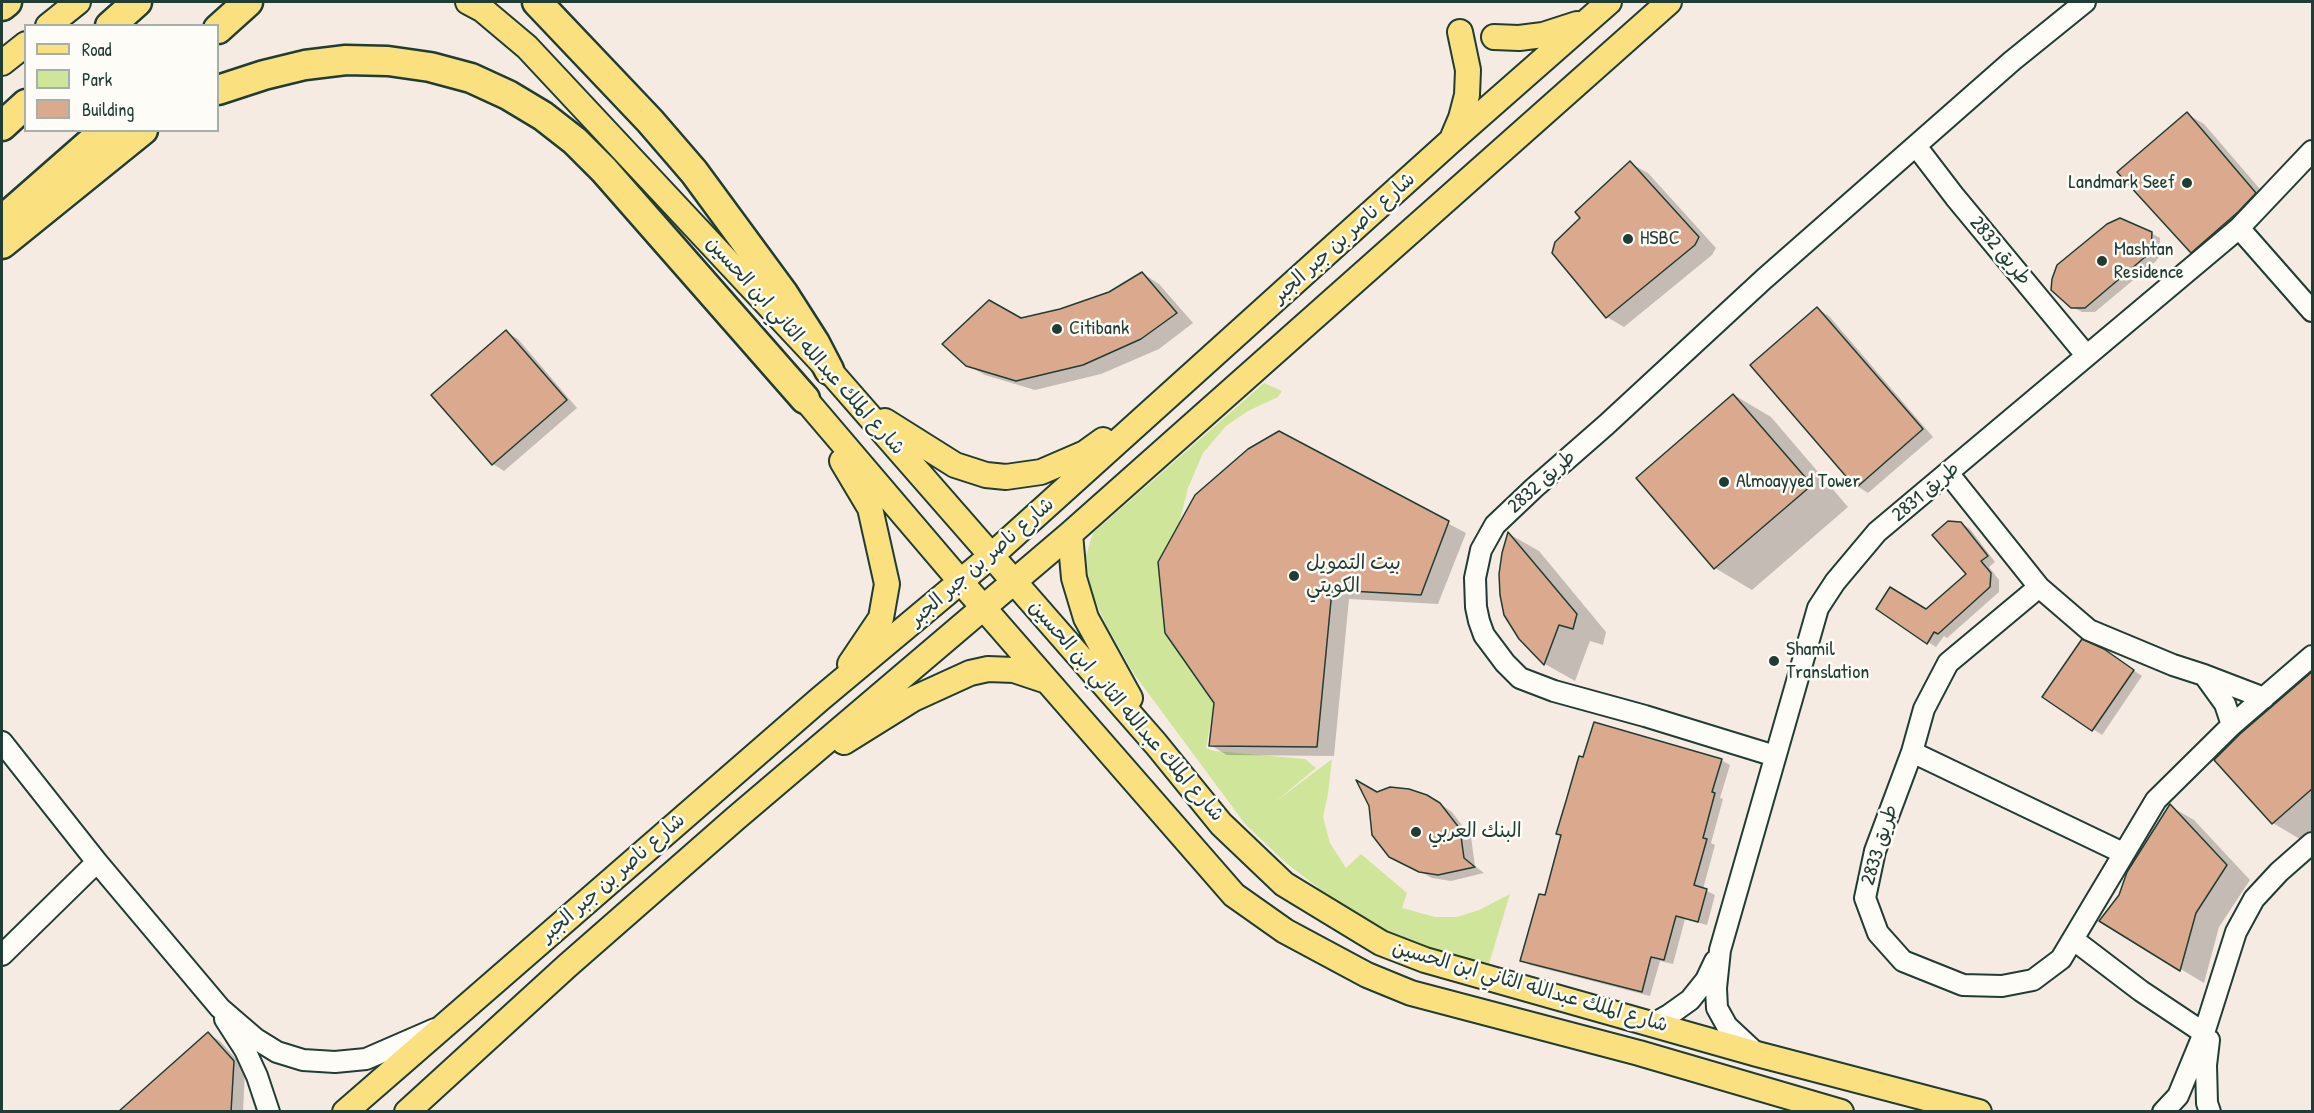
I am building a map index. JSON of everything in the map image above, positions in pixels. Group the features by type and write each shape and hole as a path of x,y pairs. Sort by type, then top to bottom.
{"highway":[{"path":"2,6 7,2"},
{"path":"113,24 136,2"},
{"path":"219,28 248,2"},
{"path":"537,2 650,121 694,172 789,301 829,370"},
{"path":"219,90 305,65 346,60 378,60 430,67 471,78 508,95 543,116 575,141 604,170 805,399"},
{"path":"2,126 24,106"},
{"path":"2,220 103,132"},
{"path":"2,244 141,132"}],"main road":[{"path":"50,24 78,2"},
{"name":"شارع ناصر بن جبر الجبر","path":"345,1112 820,699 961,582 1452,140 1609,2"},
{"name":"شارع ناصر بن جبر الجبر","path":"412,1109 567,966 736,818 1070,534 1669,2"},
{"name":"شارع الملك عبدالله الثاني ابن الحسين","path":"475,6 506,28 541,61 829,370 1156,744 1221,824 1284,884 1371,938 1425,960 1757,1054 1979,1112"},
{"path":"1494,37 1519,38 1543,35 1567,29 1590,19"},
{"path":"1452,140 1467,95 1468,70 1460,32"},
{"path":"2,63 24,46"},
{"path":"860,404 955,465 986,475 1006,477 1041,472 1085,453 1173,392"},
{"path":"805,399 870,508 887,584 881,618 851,663 820,699"},
{"name":"شارع الملك عبدالله الثاني ابن الحسين","path":"805,399 1234,895 1285,932 1367,975 1411,993 1639,1053 1841,1112"},
{"path":"1070,534 1074,578 1086,618 1156,744"},
{"path":"786,777 913,699 970,673 988,669 1014,670 1047,681"}],"street":[{"name":"طريق 2832","path":"1775,756 1554,691 1520,678 1505,663 1484,634 1479,621 1474,578 1481,550 1495,525 1507,513 1764,279 2012,61 2085,2"},
{"name":"طريق 2832","path":"1916,146 1955,197 2086,355"},
{"name":"طريق 2831","path":"1653,1023 1670,1015 1690,1000 1706,980 1720,950 1818,608 1835,582 1877,532 2239,228 2313,152"},
{"path":"2239,228 2313,311"},
{"path":"1948,473 2039,587 2089,630 2173,665 2264,698"},
{"name":"طريق 2833","path":"2039,587 1948,663 1924,709 1912,752 1875,851 1865,898 1878,933 1903,961 1963,985 2002,986 2033,980 2061,959 2156,800 2232,725 2313,656"},
{"path":"2204,675 2225,704 2232,725"},
{"path":"2,742 97,862 220,1008 256,1039 277,1052 335,1062 366,1059 446,1024"},
{"path":"1912,752 2123,853"},
{"path":"2163,1112 2178,1096 2204,1033 2236,932 2254,899 2279,872 2313,843"},
{"path":"2,955 97,862"},
{"path":"2074,940 2141,991 2204,1033"},
{"name":"طريق 2831","path":"1720,950 1716,988 1717,1008 1727,1026 1757,1054"},
{"path":"220,1008 229,1028 245,1050 269,1112"},
{"path":"2210,1112 2207,1103 2206,1065 2212,1010"}],"green space":[{"path":"1264,383 1282,391 1278,397 1248,411 1226,426 1203,453 1188,488 1173,548 1165,633 1214,703 1206,748 1214,751 1305,759 1316,768 1275,802 1332,759 1323,817 1330,843 1346,868 1361,854 1407,893 1402,908 1435,917 1457,917 1479,910 1510,894 1488,967 1398,938 1348,911 1285,862 1245,824 1134,674 1106,625 1090,589 1086,556 1093,533"}],"building":[{"name":"Landmark Seef","path":"2187,112 2256,193 2191,253 2117,172"},
{"name":"HSBC","path":"1630,161 1699,237 1695,245 1606,318 1552,253 1555,242 1580,218 1575,212"},
{"name":"Mashtan Residence","path":"2120,218 2152,232 2151,252 2085,308 2071,308 2051,290 2057,265 2107,224"},
{"name":"Citibank","path":"1142,272 1177,313 1141,339 1083,365 1016,381 966,366 942,344 989,300 1021,318 1060,309 1109,292"},
{"path":"1817,307 1923,429 1856,488 1750,365"},
{"path":"506,330 567,400 492,465 431,395"},
{"name":"Almoayyed Tower","path":"1733,394 1812,485 1714,569 1636,478"},
{"name":"بيت التمويل الكويتي","path":"1279,431 1449,521 1421,595 1332,590 1317,747 1209,746 1214,703 1165,633 1158,562 1195,495 1248,449"},
{"path":"1948,521 1961,522 1988,556 1981,561 1991,573 1990,587 1938,634 1934,632 1927,644 1876,609 1890,587 1926,609 1966,574 1932,535"},
{"path":"1508,532 1577,614 1573,629 1559,625 1544,665 1519,639 1504,615 1499,574"},
{"path":"2082,639 2104,649 2134,670 2092,731 2042,697"},
{"path":"2313,671 2313,788 2272,824 2214,760 2240,734"},
{"path":"1594,722 1722,759 1712,792 1715,793 1703,838 1707,839 1694,885 1707,889 1698,922 1676,916 1664,960 1651,957 1642,992 1520,961 1539,894 1545,895 1561,835 1556,834 1579,756 1583,757"},
{"name":"البنك العربي","path":"1356,780 1377,792 1390,787 1409,789 1427,795 1440,803 1460,829 1464,858 1475,867 1438,875 1419,872 1389,857 1372,835 1369,806"},
{"path":"2170,804 2227,865 2196,913 2180,971 2099,921 2119,895 2127,872"},
{"path":"208,1032 234,1061 231,1112 118,1112"}],"place":[{"name":"Landmark Seef","path":"2187,183"},
{"name":"HSBC","path":"1628,239"},
{"name":"Mashtan Residence","path":"2102,261"},
{"name":"Citibank","path":"1057,329"},
{"name":"Almoayyed Tower","path":"1724,482"},
{"name":"بيت التمويل الكويتي","path":"1294,576"},
{"name":"Shamil Translation","path":"1774,661"},
{"name":"البنك العربي","path":"1416,832"}]}
